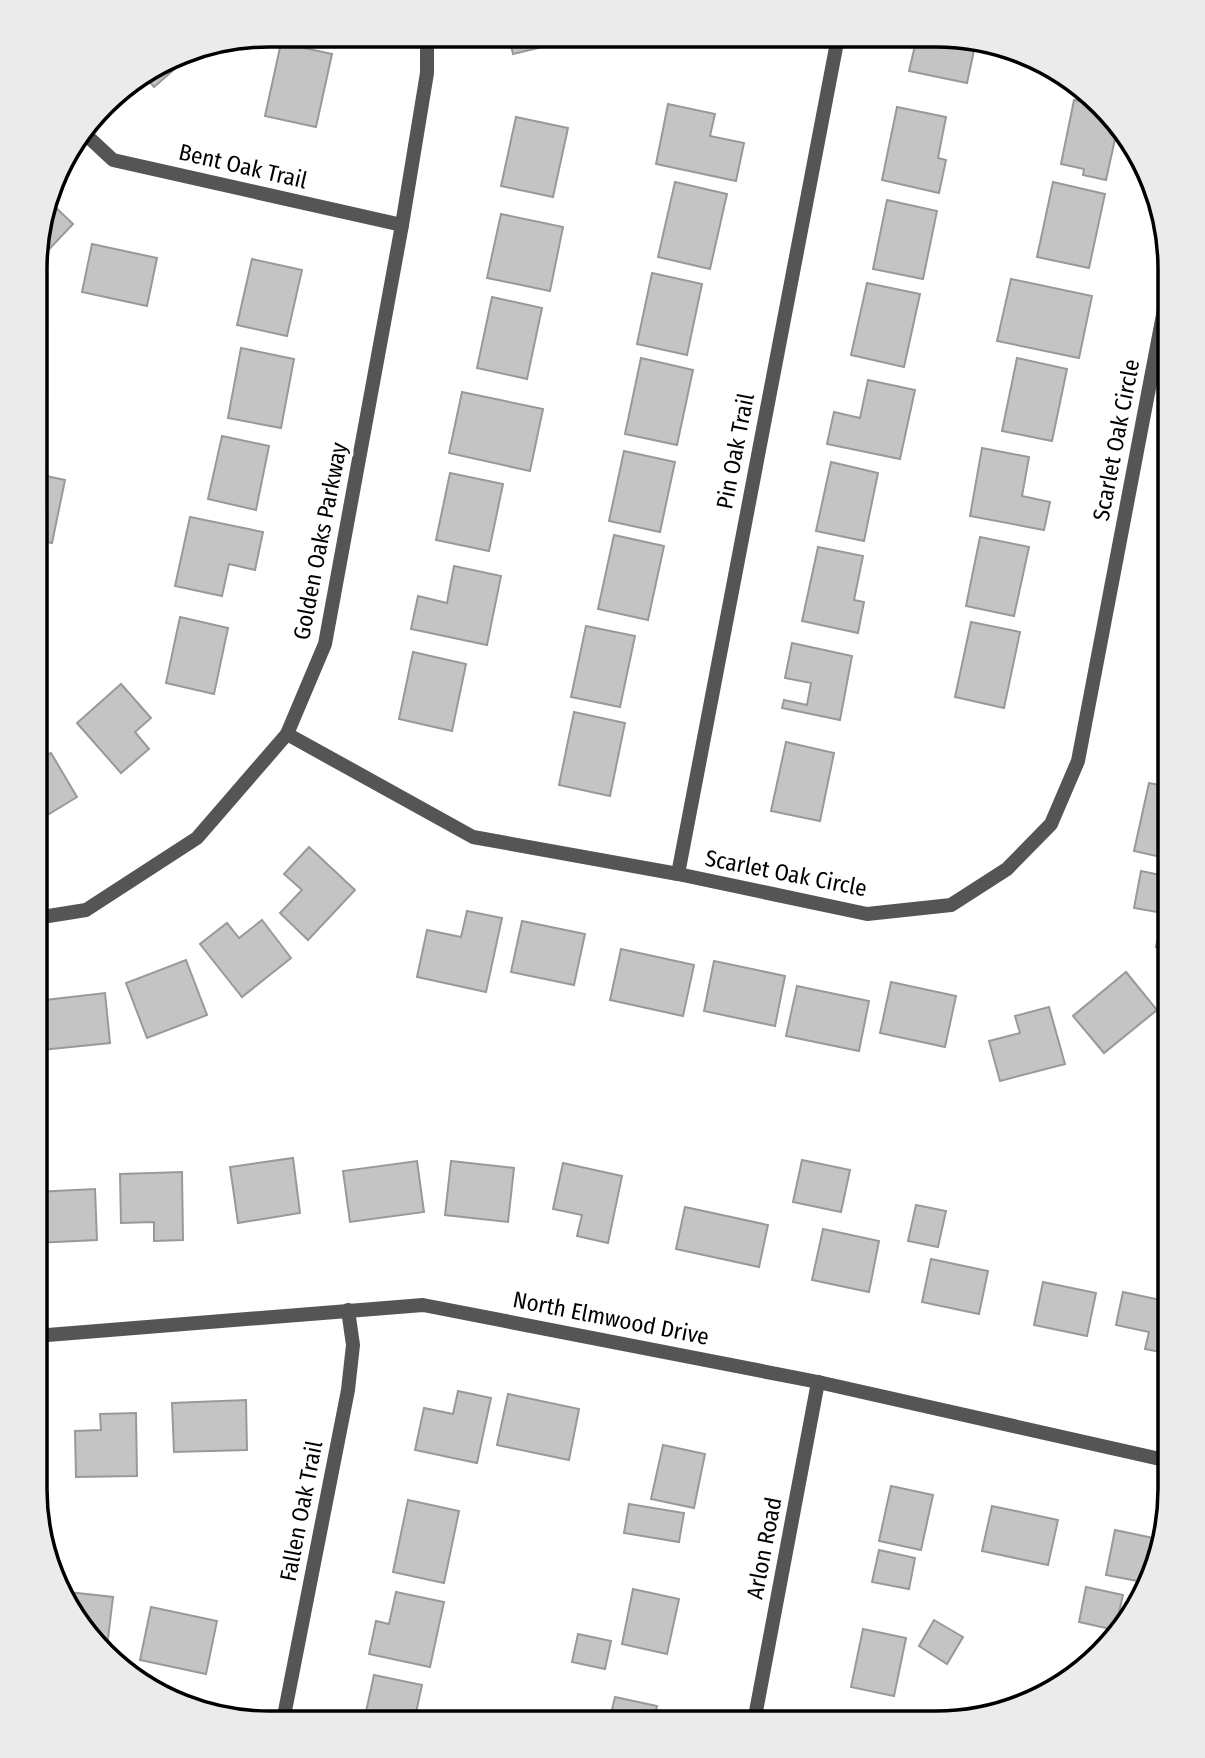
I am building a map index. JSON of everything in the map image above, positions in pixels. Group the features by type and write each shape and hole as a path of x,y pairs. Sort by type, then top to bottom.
{"street":[{"name":"Golden Oaks Parkway","path":"47,916 86,910 197,838 287,734 326,644 402,225 427,74 427,47"},
{"name":"Pin Oak Trail","path":"678,874 836,47"},
{"name":"Bent Oak Trail","path":"90,139 113,160 402,225"},
{"name":"Scarlet Oak Circle","path":"287,734 473,838 678,874 867,914 951,905 1007,869 1051,824 1078,761 1158,341"},
{"name":"North Elmwood Drive","path":"47,1335 424,1305 818,1382 1157,1458"},
{"name":"Fallen Oak Trail","path":"285,1711 348,1390 353,1345 348,1310"},
{"name":"Arlon Road","path":"756,1711 818,1382"}],"building":[{"path":"280,47 300,47 332,54 316,127 265,116"},
{"path":"511,47 542,47 513,54"},
{"path":"915,47 974,51 967,83 909,71"},
{"path":"175,68 154,87 150,82"},
{"path":"1074,100 1081,101 1115,139 1106,180 1083,175 1084,169 1061,164"},
{"path":"668,104 715,114 710,136 744,143 736,181 656,164"},
{"path":"897,107 946,117 938,158 946,160 939,193 882,180"},
{"path":"516,117 568,128 553,197 501,186"},
{"path":"675,182 727,194 710,269 658,257"},
{"path":"1053,182 1105,194 1089,268 1037,257"},
{"path":"887,200 937,211 923,279 873,269"},
{"path":"56,208 73,224 48,250"},
{"path":"501,214 563,227 550,291 487,278"},
{"path":"92,244 157,258 147,306 82,292"},
{"path":"252,259 302,270 287,336 237,325"},
{"path":"652,273 702,284 687,355 637,344"},
{"path":"1011,279 1092,296 1079,358 997,341"},
{"path":"867,283 920,294 904,367 851,355"},
{"path":"492,297 542,308 527,379 477,368"},
{"path":"241,348 294,359 281,428 228,418"},
{"path":"641,358 693,370 677,445 625,434"},
{"path":"1017,358 1067,369 1052,441 1002,431"},
{"path":"868,380 915,390 900,459 827,444 834,412 860,418"},
{"path":"462,392 543,409 530,471 449,453"},
{"path":"222,436 269,446 256,510 208,499"},
{"path":"982,448 1029,457 1022,496 1050,502 1044,530 970,516"},
{"path":"624,451 675,462 660,532 609,521"},
{"path":"831,462 878,473 864,541 816,531"},
{"path":"450,473 503,484 489,551 436,540"},
{"path":"47,476 65,480 52,543 47,542"},
{"path":"190,517 263,532 255,570 229,564 222,596 175,586"},
{"path":"614,535 664,546 648,620 598,609"},
{"path":"980,537 1029,547 1014,616 966,606"},
{"path":"818,547 863,556 854,600 864,602 858,633 802,621"},
{"path":"454,566 501,576 487,645 411,629 418,596 447,603"},
{"path":"180,617 228,628 214,694 166,683"},
{"path":"971,622 1020,632 1004,708 955,697"},
{"path":"586,626 635,636 620,707 571,697"},
{"path":"792,643 852,656 840,720 782,708 784,700 807,705 811,683 785,678"},
{"path":"413,652 466,664 452,731 399,719"},
{"path":"121,684 151,718 135,732 149,749 121,773 77,723"},
{"path":"574,712 625,723 610,796 559,785"},
{"path":"786,742 834,753 820,821 771,811"},
{"path":"51,753 77,797 47,815 47,755"},
{"path":"1149,783 1158,785 1158,856 1134,851"},
{"path":"309,847 355,890 308,940 280,913 302,890 284,874"},
{"path":"1141,871 1158,874 1157,912 1134,908"},
{"path":"467,911 502,918 486,992 417,977 427,930 461,937"},
{"path":"262,920 291,958 242,997 200,944 227,923 239,938"},
{"path":"522,921 585,934 574,985 511,972"},
{"path":"621,949 694,965 683,1016 610,1000"},
{"path":"186,960 207,1015 147,1038 126,983"},
{"path":"714,961 785,976 775,1026 704,1011"},
{"path":"1126,972 1157,1010 1104,1053 1073,1016"},
{"path":"891,982 956,996 945,1047 880,1033"},
{"path":"797,986 869,1001 859,1051 786,1036"},
{"path":"105,993 110,1043 47,1049 47,1000"},
{"path":"1049,1007 1065,1064 1000,1081 989,1041 1020,1033 1015,1016"},
{"path":"293,1158 300,1213 238,1223 230,1167"},
{"path":"802,1160 850,1170 841,1212 793,1202"},
{"path":"417,1161 424,1212 350,1222 343,1171"},
{"path":"451,1161 514,1168 508,1222 445,1215"},
{"path":"563,1163 622,1176 608,1243 577,1236 582,1215 553,1209"},
{"path":"182,1172 183,1240 154,1241 154,1222 121,1223 120,1174"},
{"path":"95,1189 97,1240 47,1242 47,1191"},
{"path":"916,1205 946,1211 938,1247 908,1241"},
{"path":"685,1207 768,1225 759,1267 676,1249"},
{"path":"823,1229 879,1241 869,1292 812,1280"},
{"path":"931,1259 988,1271 979,1314 922,1302"},
{"path":"1043,1282 1096,1293 1087,1336 1034,1325"},
{"path":"1123,1292 1157,1299 1157,1351 1145,1349 1149,1332 1116,1325"},
{"path":"458,1391 491,1398 477,1463 415,1450 424,1408 453,1414"},
{"path":"508,1394 579,1409 569,1460 497,1445"},
{"path":"246,1400 247,1450 174,1452 172,1403"},
{"path":"136,1413 137,1476 76,1477 75,1431 101,1430 100,1414"},
{"path":"663,1445 705,1454 694,1508 651,1499"},
{"path":"891,1486 933,1495 921,1550 879,1541"},
{"path":"408,1500 459,1511 444,1583 393,1572"},
{"path":"629,1504 684,1513 679,1542 624,1533"},
{"path":"992,1506 1058,1520 1048,1565 982,1551"},
{"path":"1115,1530 1152,1538 1137,1581 1106,1575"},
{"path":"879,1550 915,1558 909,1589 872,1582"},
{"path":"1086,1587 1123,1595 1119,1614 1108,1628 1079,1622"},
{"path":"633,1589 679,1599 667,1654 622,1644"},
{"path":"396,1592 444,1602 430,1667 369,1654 376,1621 389,1624"},
{"path":"73,1593 113,1597 108,1641"},
{"path":"151,1607 217,1621 206,1674 140,1660"},
{"path":"934,1620 963,1637 947,1664 919,1646"},
{"path":"863,1629 906,1638 894,1696 851,1687"},
{"path":"578,1634 611,1641 605,1669 572,1662"},
{"path":"374,1675 422,1685 416,1711 366,1711"},
{"path":"615,1697 657,1706 656,1711 612,1711"}]}
